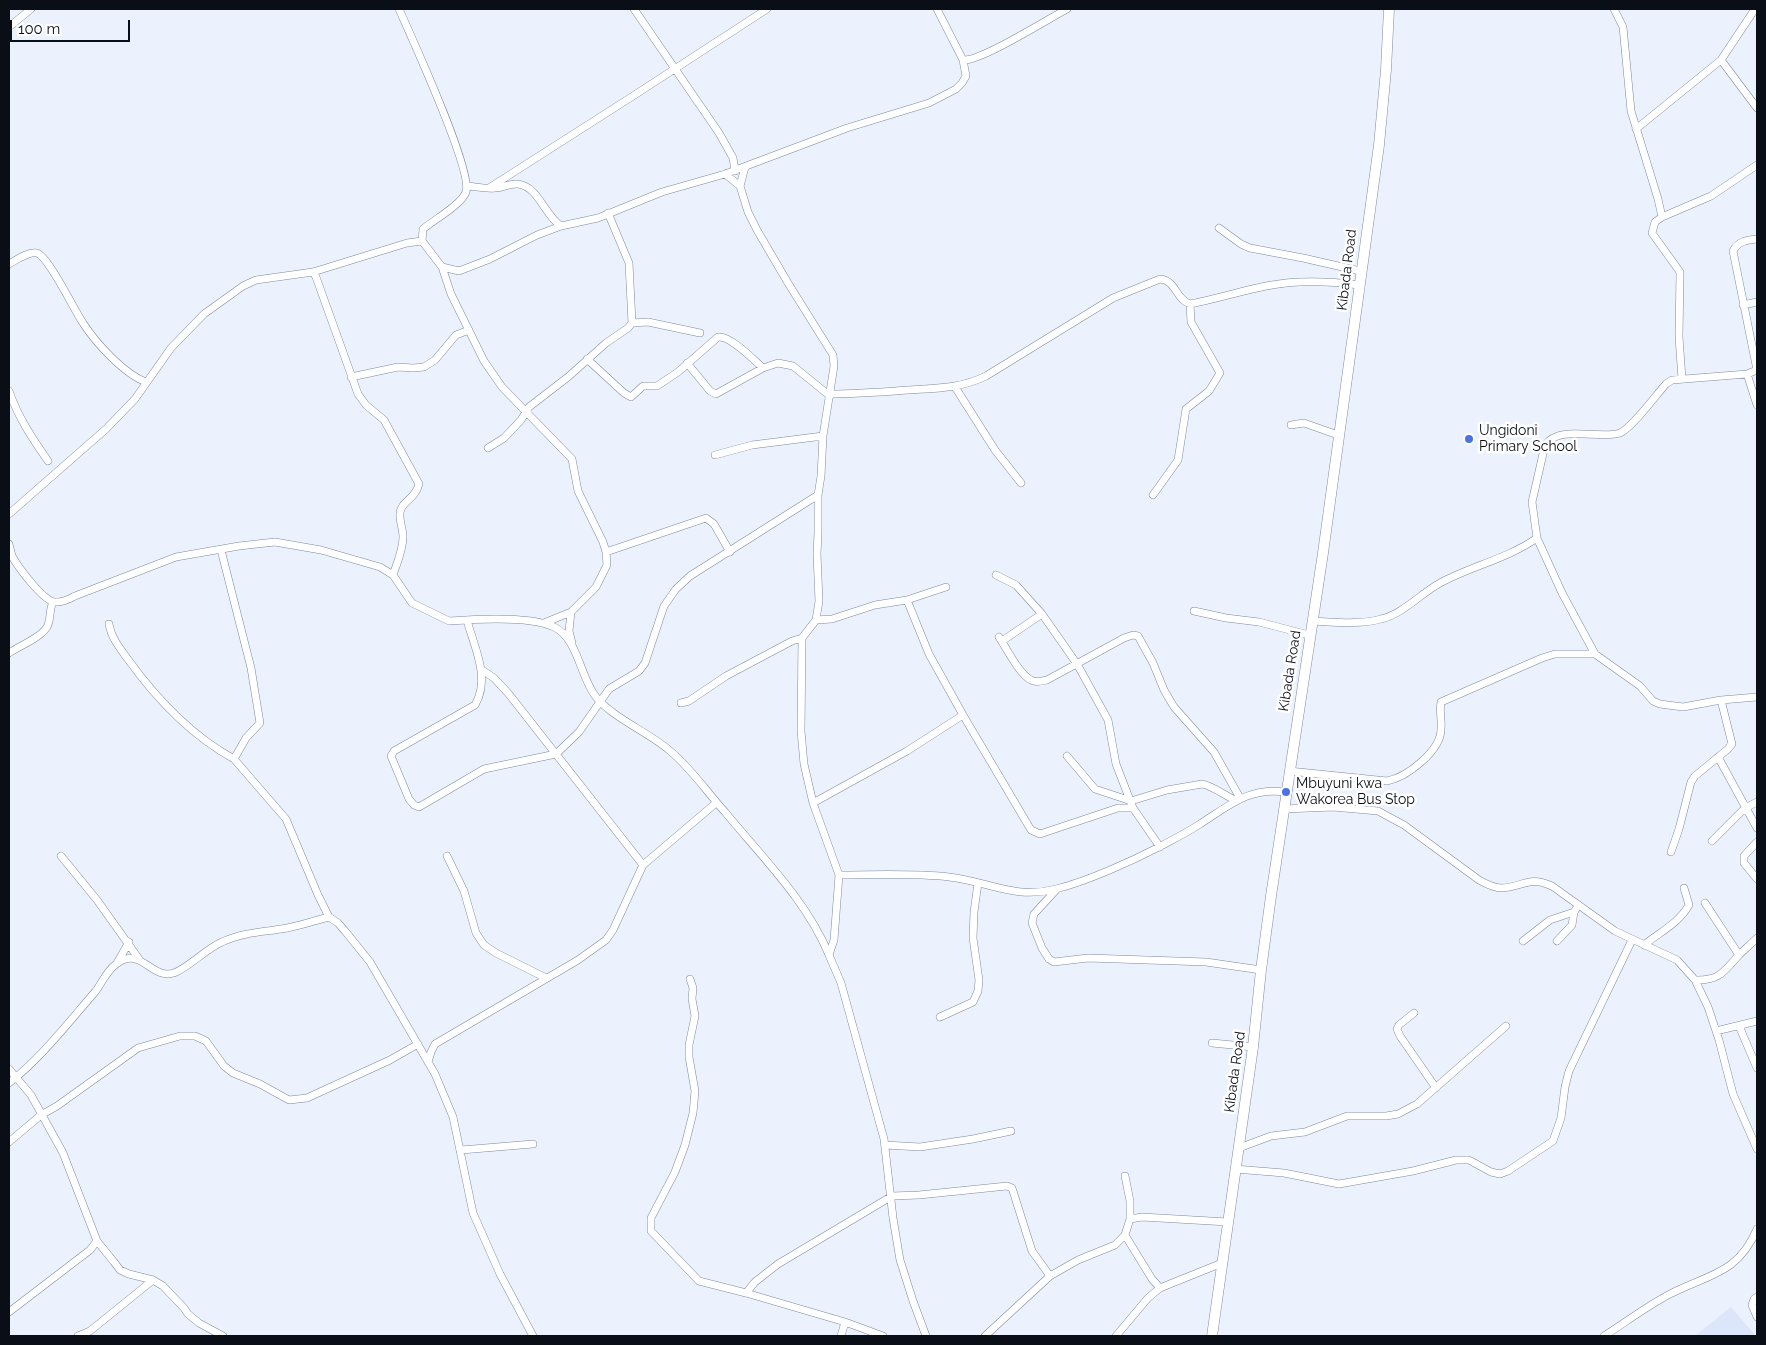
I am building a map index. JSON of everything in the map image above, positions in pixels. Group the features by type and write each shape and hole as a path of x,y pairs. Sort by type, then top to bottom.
{"main road":[{"name":"Kibada Road","path":"1212,1336 1253,1047 1261,970 1378,145 1386,70 1389,9"}],"street":[{"path":"9,27 31,9"},
{"path":"399,9 449,125 468,186 462,199 423,229 422,241 442,267 450,294 484,361 502,387 572,459 578,491 600,533 606,552 606,565 598,582 571,612 544,623"},
{"path":"634,9 719,133 734,158 734,171"},
{"path":"489,188 767,9"},
{"path":"442,267 460,271 561,226 588,221 662,192 734,171 847,128 929,103 942,97 956,89 966,76 962,60 937,9"},
{"path":"962,60 972,60 993,50 1067,9"},
{"path":"1614,9 1623,27 1629,101 1662,216"},
{"path":"1636,129 1721,60 1755,9"},
{"path":"1721,60 1757,108"},
{"path":"1682,379 1679,336 1680,272 1652,233 1655,222 1662,216 1711,196 1757,165"},
{"path":"681,703 690,701 726,676 802,638 816,620 819,601 816,554 818,495 823,436 834,374 833,355 748,212 740,186 745,167"},
{"path":"725,174 740,186"},
{"path":"468,186 489,188 513,184 526,186 534,193 548,214 561,226"},
{"path":"608,214 629,263 632,323"},
{"path":"1219,228 1241,244 1250,248 1360,271"},
{"path":"1757,239 1743,241 1733,251 1757,370 1747,374 1672,380 1666,384 1630,426 1621,432 1563,435 1551,439 1544,448 1540,474 1532,502 1537,538 1562,593 1595,654 1640,686 1657,703 1683,707 1721,700 1757,697"},
{"path":"9,514 106,429 134,398 171,348 204,314 244,286 256,280 313,272 407,243 422,241"},
{"path":"9,264 27,255 40,254 90,332 121,366 136,378 146,382"},
{"path":"313,272 358,394 366,405 384,420 419,484 417,493 403,505 400,513 403,537 402,546 393,575"},
{"path":"687,363 710,392 716,394 763,368 778,363 793,366 830,395 955,387 986,376 1113,298 1160,279 1171,283 1185,303 1190,304 1222,298 1265,286 1287,283 1341,282 1358,285"},
{"path":"1743,305 1757,302"},
{"path":"1153,495 1178,460 1186,408 1209,391 1220,373 1191,322 1190,304"},
{"path":"488,448 504,438 529,407 632,323 648,322 700,333"},
{"path":"352,377 398,367 424,367 435,360 456,335 469,330"},
{"path":"587,359 624,393 631,397 643,386 657,386 678,372 718,336 731,341 763,368"},
{"path":"1747,374 1757,405"},
{"path":"955,387 995,450 1021,483"},
{"path":"9,391 15,410 27,432 48,461"},
{"path":"1291,425 1304,423 1338,435"},
{"path":"715,455 752,446 823,436"},
{"path":"467,620 482,670 479,698 475,705 394,750 391,756 409,799 414,805 419,807 484,770 556,754 580,732 601,702 603,695 609,689 639,671 645,663 664,606 676,589 690,576 818,495"},
{"path":"606,552 706,518 714,524 730,552"},
{"path":"1312,621 1362,622 1383,619 1440,583 1522,549 1537,538"},
{"path":"9,544 12,556 22,571 41,594 53,602 59,602 176,558 239,546 275,542 302,546 380,567 393,575 412,603 442,619 449,621 502,619 544,623 556,628 572,644"},
{"path":"221,550 251,668 260,723 246,738 234,759"},
{"path":"996,575 1012,581 1016,585 1042,614 1077,664 1108,720 1116,764 1132,805 1160,847"},
{"path":"816,620 832,619 875,605 907,600 946,587"},
{"path":"907,600 929,654 1032,830 1040,834 1132,805 1166,790 1202,784 1208,785 1221,794 1238,799"},
{"path":"9,653 48,628 49,611 53,602"},
{"path":"1194,611 1226,618 1259,622 1310,635"},
{"path":"571,612 569,631 574,652 586,680 596,697 670,751 695,775 716,803 784,883 821,935 841,983 885,1145 893,1218 900,1260 913,1301 927,1335"},
{"path":"1042,614 1000,639 1021,671 1031,680 1039,682 1047,680 1124,638 1133,635 1138,636 1174,707 1214,752 1238,799"},
{"path":"109,624 110,632 118,645 151,689 169,709 218,750 234,759 286,819 318,895 329,916 345,931 370,962 418,1043 445,1095 453,1117 461,1150 473,1213 500,1274 533,1336"},
{"path":"802,638 801,747 813,803 839,875 834,940 829,956"},
{"path":"1289,771 1387,781 1397,779 1434,749 1442,730 1439,710 1441,702 1445,699 1548,656 1556,654 1595,654"},
{"path":"482,670 494,678 508,693 643,865"},
{"path":"1671,852 1691,782 1695,776 1732,744 1721,700"},
{"path":"813,803 907,751 963,715"},
{"path":"1067,756 1095,789 1132,805"},
{"path":"1718,757 1757,828"},
{"path":"839,875 921,874 952,877 1006,891 1026,892 1057,889 1097,875 1160,847 1199,825 1238,799 1262,791 1286,792"},
{"path":"1712,841 1745,808 1757,802"},
{"path":"428,1062 430,1052 435,1044 578,960 606,940 613,930 643,865 716,803"},
{"path":"1284,809 1333,807 1378,811 1404,825 1490,886 1501,888 1540,881 1552,886 1615,931 1676,960 1695,980 1708,1007 1733,1094 1756,1145"},
{"path":"1757,842 1744,856 1744,863 1757,879"},
{"path":"62,856 129,942 139,959 154,970 165,974 174,972 220,942 240,935 283,929 329,916"},
{"path":"447,856 464,891 476,933 484,945 546,978"},
{"path":"940,1017 973,1002 978,991 979,980 973,938 978,883"},
{"path":"1644,944 1677,921 1690,905 1684,888"},
{"path":"1057,889 1034,914 1032,923 1042,948 1049,959 1054,962 1088,958 1206,962 1261,970"},
{"path":"1705,903 1740,955"},
{"path":"1556,942 1572,925 1574,912 1578,905"},
{"path":"1524,941 1550,920 1574,912"},
{"path":"1695,980 1707,981 1725,972 1757,938"},
{"path":"1235,1169 1284,1173 1339,1184 1413,1171 1456,1160 1469,1160 1491,1172 1500,1174 1508,1171 1553,1140 1562,1118 1565,1087 1569,1072 1632,940"},
{"path":"9,1084 24,1072 67,1024 117,963 129,942"},
{"path":"117,963 130,958 139,959"},
{"path":"690,979 693,988 692,999 695,1016 688,1057 695,1091 693,1113 685,1146 675,1172 651,1218 651,1231 699,1282 746,1293 845,1322 883,1336"},
{"path":"1414,1012 1397,1029 1436,1088"},
{"path":"1716,1031 1757,1021"},
{"path":"1238,1148 1271,1136 1305,1132 1347,1116 1386,1116 1398,1114 1417,1104 1506,1026"},
{"path":"1739,1026 1757,1068"},
{"path":"9,1142 41,1115 57,1106 138,1048 180,1036 195,1036 206,1041 224,1066 233,1073 260,1084 289,1100 307,1098 390,1060 418,1043 435,1044"},
{"path":"1212,1044 1253,1047"},
{"path":"9,1069 31,1095 63,1152 97,1241 120,1270 153,1280 163,1286 188,1314 199,1323 223,1336"},
{"path":"885,1145 920,1147 973,1139 1011,1130"},
{"path":"461,1150 533,1144"},
{"path":"985,1336 1050,1276 1078,1260 1115,1245 1125,1235 1130,1219 1130,1201 1125,1176"},
{"path":"746,1293 755,1282 778,1264 892,1196 1007,1186 1012,1188 1032,1251 1050,1276"},
{"path":"1130,1219 1142,1217 1228,1222"},
{"path":"1604,1336 1669,1294 1725,1270 1736,1262 1748,1248 1757,1229"},
{"path":"1125,1235 1152,1279 1160,1288"},
{"path":"9,1312 90,1250 97,1241"},
{"path":"1116,1336 1148,1298 1160,1288 1222,1263"},
{"path":"78,1336 90,1331 153,1280"},
{"path":"1757,1297 1752,1305 1757,1317"},
{"path":"841,1336 845,1322"}],"shaded area":[{"path":"1731,1307 1756,1336 1696,1335"}],"place":[{"name":"Ungidoni Primary School","path":"1469,439"},
{"name":"Mbuyuni kwa Wakorea Bus Stop","path":"1286,792"}]}
